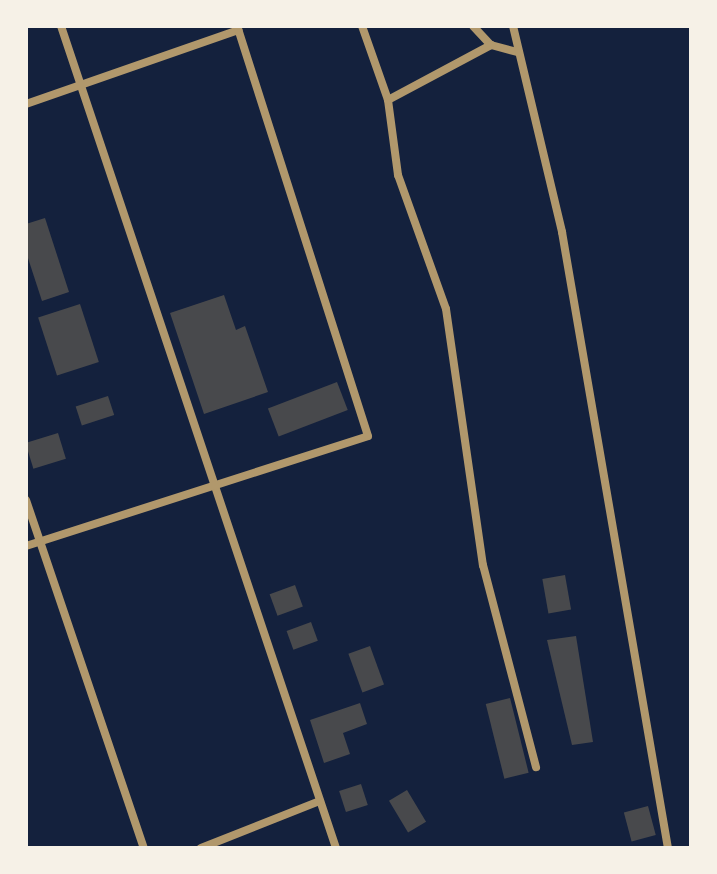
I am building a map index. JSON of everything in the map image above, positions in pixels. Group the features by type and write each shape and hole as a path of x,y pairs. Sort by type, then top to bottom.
{"street":[{"path":"61,26 336,848"},
{"path":"362,26 388,100 398,175 446,309 483,565 536,767"},
{"path":"473,26 491,45 518,52"},
{"path":"513,26 562,232 668,848"},
{"path":"26,104 238,28 368,436 26,546"},
{"path":"388,100 491,45"},
{"path":"26,500 144,848"},
{"path":"201,848 320,801"}],"building":[{"path":"45,218 69,292 42,301 26,252 26,224"},
{"path":"224,295 236,330 245,326 268,392 204,414 170,313"},
{"path":"80,304 99,362 57,376 38,318"},
{"path":"337,382 348,410 279,437 268,409"},
{"path":"108,396 114,415 82,426 76,407"},
{"path":"58,433 66,459 33,469 26,443"},
{"path":"565,575 571,609 548,613 542,579"},
{"path":"295,585 303,607 277,616 270,594"},
{"path":"311,622 318,641 293,650 287,631"},
{"path":"576,636 593,742 572,745 547,640"},
{"path":"370,646 384,685 362,692 348,654"},
{"path":"510,698 529,773 504,779 486,704"},
{"path":"360,703 367,724 343,733 350,754 324,763 310,720"},
{"path":"361,784 368,805 346,812 339,791"},
{"path":"407,790 426,822 408,833 389,801"},
{"path":"648,806 656,835 632,841 624,812"}]}
